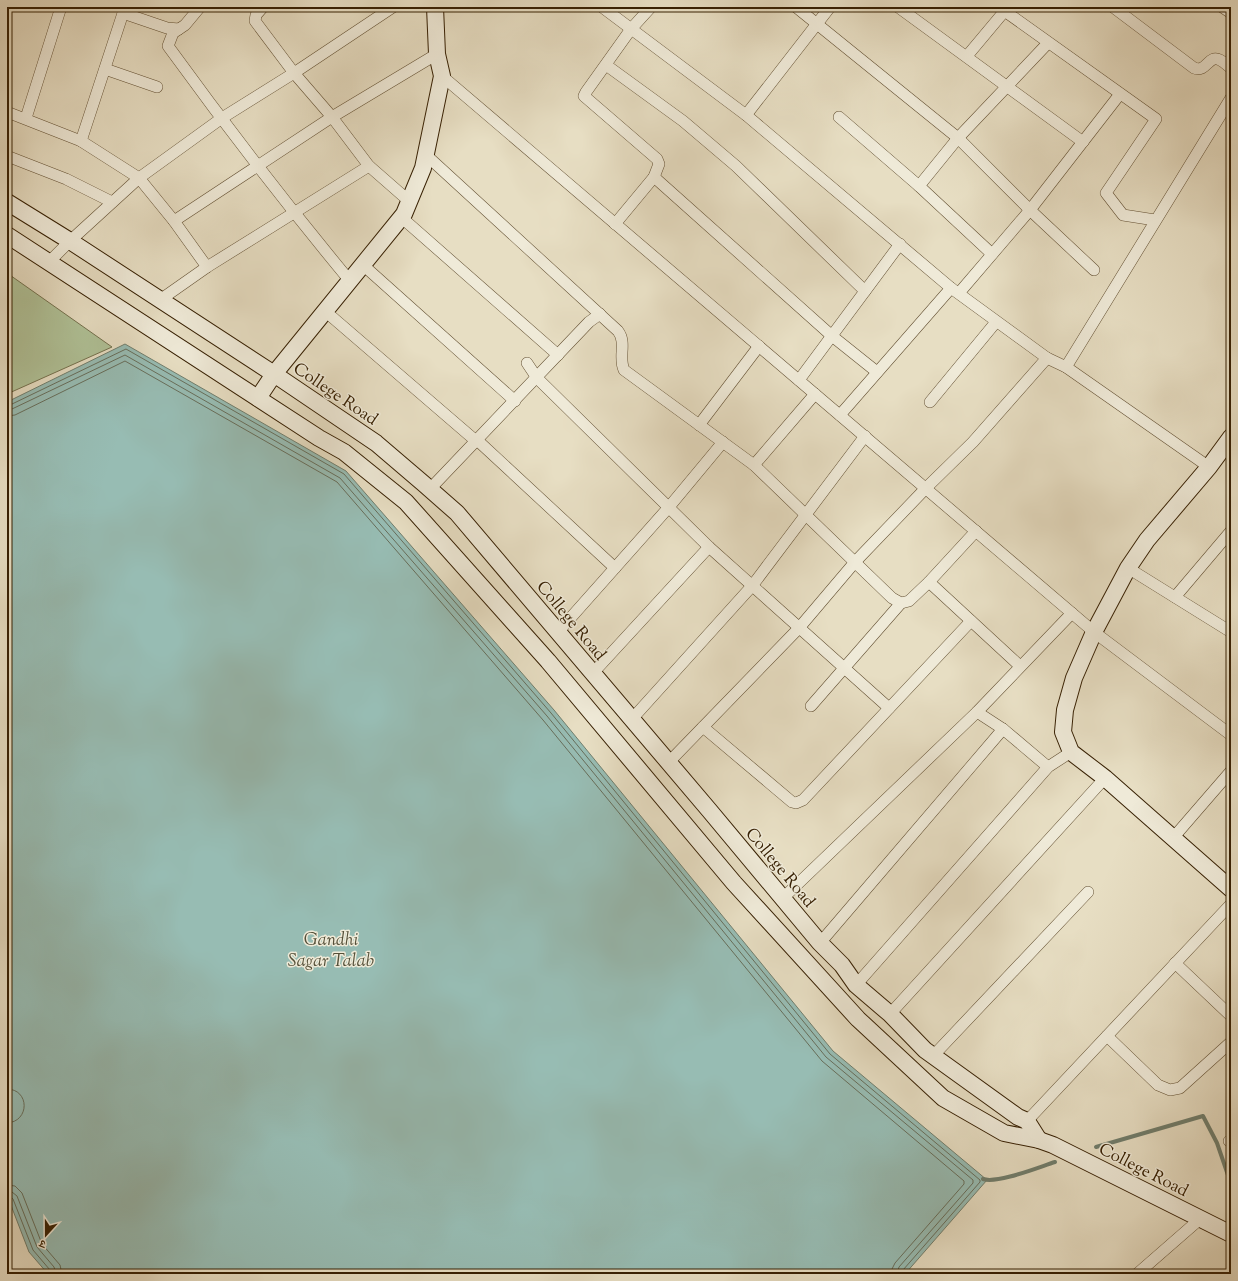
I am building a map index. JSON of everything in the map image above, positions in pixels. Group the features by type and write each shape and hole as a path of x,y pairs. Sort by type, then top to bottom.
{"main road":[{"path":"258,398 274,374 401,218 409,201 423,168 442,76 437,54 435,7"},
{"name":"College Road","path":"7,202 70,241 274,374 376,443 457,513 669,762 782,899 820,943 842,965 856,985 890,1014 925,1050 1018,1117 1027,1121 1039,1140"},
{"name":"College Road","path":"7,235 319,438 344,452 406,502 548,661 734,883 858,1018 943,1098 1004,1133 1039,1140 1053,1145 1231,1234"},
{"path":"1231,437 1209,467 1147,540 1128,568 1094,632 1074,678 1065,710 1063,732 1071,752 1105,778 1231,889"}],"street":[{"path":"26,118 61,7"},
{"path":"200,7 185,25 173,33 168,46 294,213 350,282"},
{"path":"263,7 256,15 255,21 294,73 332,117 369,166 409,201"},
{"path":"49,262 139,178 222,118 294,73 393,7"},
{"path":"602,7 746,115 955,290 996,322 1047,358 1066,367 1209,467"},
{"path":"616,224 654,177 659,164 657,159 584,96 631,29 651,7"},
{"path":"796,7 958,138 1030,210 1094,270"},
{"path":"746,115 830,7"},
{"path":"898,7 1083,142"},
{"path":"1114,7 1194,68 1199,70 1202,69 1211,60 1215,59 1220,60 1231,68"},
{"path":"1222,7 1231,13"},
{"path":"967,56 1004,8 1048,43 1156,119 1106,193 1123,214 1155,220"},
{"path":"81,141 124,10 167,28 180,29"},
{"path":"919,186 958,138 1048,43"},
{"path":"174,221 332,117 437,54"},
{"path":"606,65 683,121 736,166 865,291"},
{"path":"104,69 157,87"},
{"path":"442,76 1094,632 1231,735"},
{"path":"840,415 877,372 955,290 992,254 1030,210 1120,94"},
{"path":"1066,367 1231,98"},
{"path":"7,112 26,118 81,141 139,178 174,221 207,267"},
{"path":"839,117 919,186 992,254"},
{"path":"426,155 621,334 623,342 621,364 624,370 754,465 892,598 901,604"},
{"path":"7,156 66,179 112,202"},
{"path":"160,300 207,267 369,166"},
{"path":"654,177 832,336 877,372"},
{"path":"401,218 558,355"},
{"path":"799,380 900,244"},
{"path":"363,265 515,401"},
{"path":"430,489 589,322 600,314"},
{"path":"332,316 476,441 477,440 615,568"},
{"path":"930,402 996,322"},
{"path":"699,425 759,346"},
{"path":"669,762 799,628 855,562 926,488 973,442 1047,358"},
{"path":"527,363 537,378 709,547 889,708"},
{"path":"754,465 816,394"},
{"path":"632,719 752,586 865,436"},
{"path":"558,632 669,507 723,442"},
{"path":"811,706 901,604 909,601 929,582 976,531"},
{"path":"1175,597 1231,531"},
{"path":"593,673 709,547"},
{"path":"1128,568 1231,632"},
{"path":"929,582 1020,666"},
{"path":"782,899 976,712 1072,613"},
{"path":"703,727 792,802 796,803 803,800 971,621"},
{"path":"976,712 1003,729 1048,767"},
{"path":"820,943 1003,729"},
{"path":"856,985 1048,767 1071,752"},
{"path":"1173,838 1231,772"},
{"path":"890,1014 1105,778"},
{"path":"933,1056 1088,892"},
{"path":"1027,1121 1231,904"},
{"path":"1175,963 1231,1016"},
{"path":"1107,1036 1158,1085 1170,1090 1180,1088 1231,1042"},
{"path":"1137,1274 1200,1219"}],"green space":[{"path":"7,273 112,347 7,394"}],"water":[{"name":"Gandhi Sagar Talab","path":"125,344 346,471 554,710 833,1051 987,1180 905,1274 48,1274 29,1252 7,1195 7,1110 10,1107 7,1097 7,402"}],"waterway":[{"path":"1096,1147 1203,1116 1217,1143 1231,1180"},
{"path":"983,1179 989,1180 1008,1177 1055,1162"}]}
